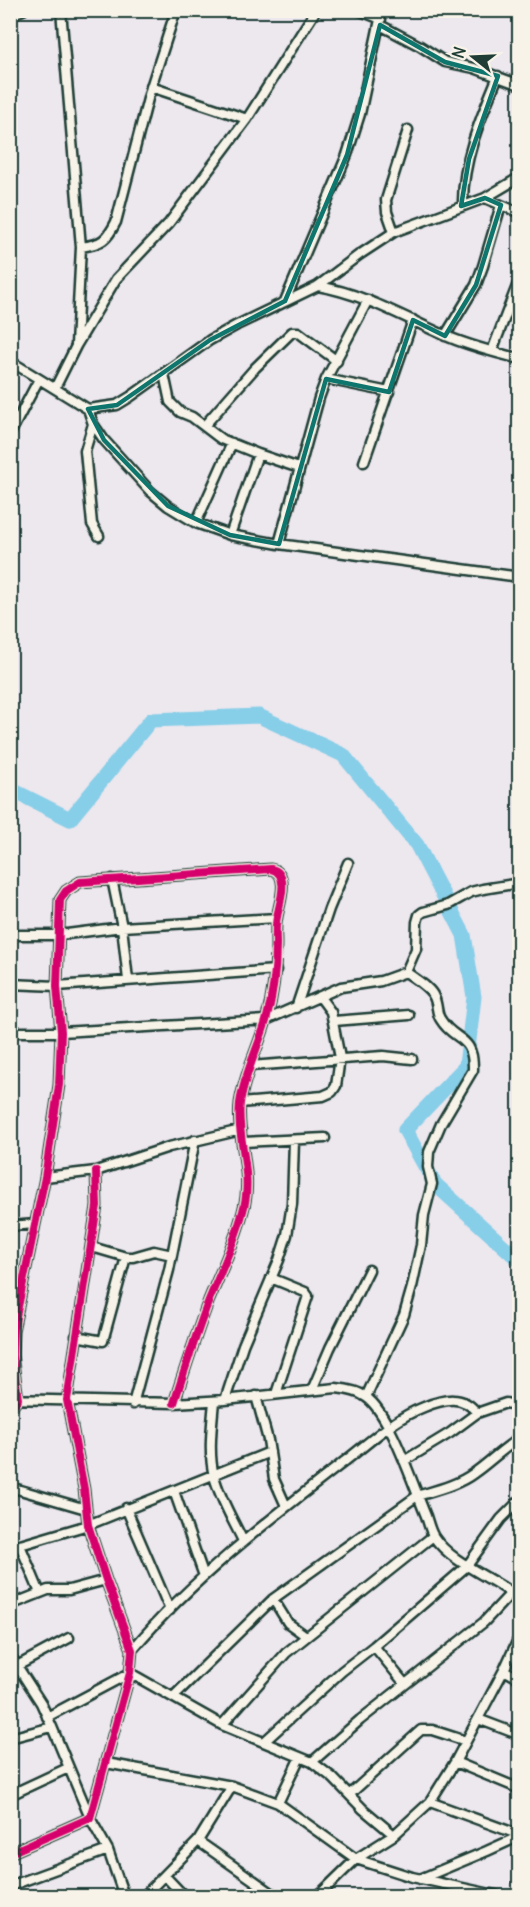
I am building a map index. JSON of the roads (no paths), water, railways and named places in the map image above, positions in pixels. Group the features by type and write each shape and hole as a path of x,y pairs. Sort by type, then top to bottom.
{"street":[{"path":"10,15 23,10"},
{"path":"61,10 81,247 76,346"},
{"path":"81,247 94,245 108,237 116,222 151,87 176,10"},
{"path":"55,388 76,346 116,279 169,223 247,119 316,10"},
{"path":"358,10 381,18 445,62 474,68 519,85"},
{"path":"285,301 347,155 360,114 381,18"},
{"path":"463,206 464,183 469,159 498,76"},
{"path":"151,87 247,119"},
{"path":"394,232 387,212 386,200 408,130"},
{"path":"88,409 117,405 210,340 318,286 358,255 394,232 485,198 519,177"},
{"path":"485,198 519,213"},
{"path":"445,336 476,285 501,205"},
{"path":"492,351 519,278"},
{"path":"318,286 344,291 445,336 519,359"},
{"path":"279,544 319,398 326,379 368,300"},
{"path":"364,462 413,320"},
{"path":"204,426 255,368 292,332 298,332 337,361"},
{"path":"10,361 88,409 93,424 104,440 150,491 168,506 196,523 230,535 279,544 519,576"},
{"path":"164,374 174,407 213,434 258,454 299,468"},
{"path":"10,434 39,379"},
{"path":"326,379 388,392"},
{"path":"519,414 519,419"},
{"path":"93,424 85,451 92,524 99,536"},
{"path":"196,523 232,443"},
{"path":"230,535 258,454"},
{"path":"296,1008 329,909 348,863"},
{"path":"10,1410 14,1399 13,1331 45,1177 59,1085 61,1032 57,986 60,900 66,891 80,882 271,869 280,874 282,882 277,918 276,970 266,1020 240,1103 247,1195 243,1212 208,1302 174,1403"},
{"path":"112,879 122,927 128,980"},
{"path":"10,1032 61,1032 266,1020 341,987 381,981 406,972 416,949 417,922 423,912 448,905 471,892 519,883"},
{"path":"10,935 59,935 122,927 277,918"},
{"path":"10,984 57,986 276,970"},
{"path":"366,1397 404,1315 412,1287 421,1245 424,1215 432,1184 428,1167 429,1152 441,1124 473,1070 466,1042 444,1025 439,1018 434,997 429,989 406,972"},
{"path":"240,1103 327,1095 336,1086 339,1058 334,1022 331,1012 320,997"},
{"path":"334,1022 410,1016"},
{"path":"250,1066 384,1056 412,1059"},
{"path":"45,1177 96,1171 121,1161 195,1140 241,1130"},
{"path":"244,1142 325,1138"},
{"path":"133,1404 172,1255 195,1140"},
{"path":"225,1400 243,1345 287,1235 292,1204 294,1140"},
{"path":"90,1818 130,1673 132,1650 88,1525 67,1400 92,1247 97,1206 96,1171"},
{"path":"10,1226 35,1224"},
{"path":"92,1247 126,1257 153,1251 172,1255"},
{"path":"76,1336 103,1341 126,1257"},
{"path":"312,1390 369,1270"},
{"path":"271,1278 305,1292 308,1296 276,1394"},
{"path":"14,1399 133,1404 174,1403 336,1388 349,1390 366,1397 388,1426 433,1536 467,1566 512,1592 519,1599"},
{"path":"256,1396 270,1452 274,1479 286,1506"},
{"path":"214,1401 212,1452 214,1475 220,1494 243,1541"},
{"path":"132,1650 204,1576 243,1541 388,1426 423,1407 442,1402 465,1401 477,1413"},
{"path":"404,1461 450,1433 477,1413 506,1402 519,1407"},
{"path":"173,1697 273,1599 417,1496 444,1488 473,1474 519,1438"},
{"path":"10,1548 88,1525 270,1452"},
{"path":"10,1486 86,1509"},
{"path":"174,1491 204,1576"},
{"path":"265,1741 342,1671 374,1647 467,1566 501,1519 519,1500"},
{"path":"126,1508 170,1610"},
{"path":"222,1725 286,1653 433,1536"},
{"path":"20,1545 40,1593"},
{"path":"10,1605 48,1590 69,1590 106,1580"},
{"path":"312,1762 484,1622 512,1592"},
{"path":"273,1599 288,1623 306,1636"},
{"path":"318,1896 356,1859 394,1835 430,1802 478,1719 504,1670 519,1635"},
{"path":"17,1666 69,1638"},
{"path":"374,1647 405,1684"},
{"path":"10,1655 41,1703 90,1818 108,1850 124,1896"},
{"path":"504,1670 519,1678"},
{"path":"130,1673 222,1725 312,1762 394,1835"},
{"path":"47,1717 130,1673"},
{"path":"478,1719 519,1735"},
{"path":"10,1738 52,1727"},
{"path":"350,1794 421,1730 432,1730 466,1741"},
{"path":"278,1803 300,1756"},
{"path":"106,1762 232,1786 278,1803 356,1859 420,1879 500,1896"},
{"path":"455,1762 519,1789"},
{"path":"10,1795 68,1768"},
{"path":"144,1896 198,1841 232,1786"},
{"path":"430,1802 519,1836"},
{"path":"10,1853 90,1818"},
{"path":"420,1879 519,1836"},
{"path":"198,1841 276,1896"},
{"path":"10,1886 108,1850"},
{"path":"165,1876 184,1896"}],"waterway":[{"path":"10,789 70,819 151,720 259,716 343,755 417,845 464,935 474,997 466,1066 405,1130 435,1184 520,1261"}]}
